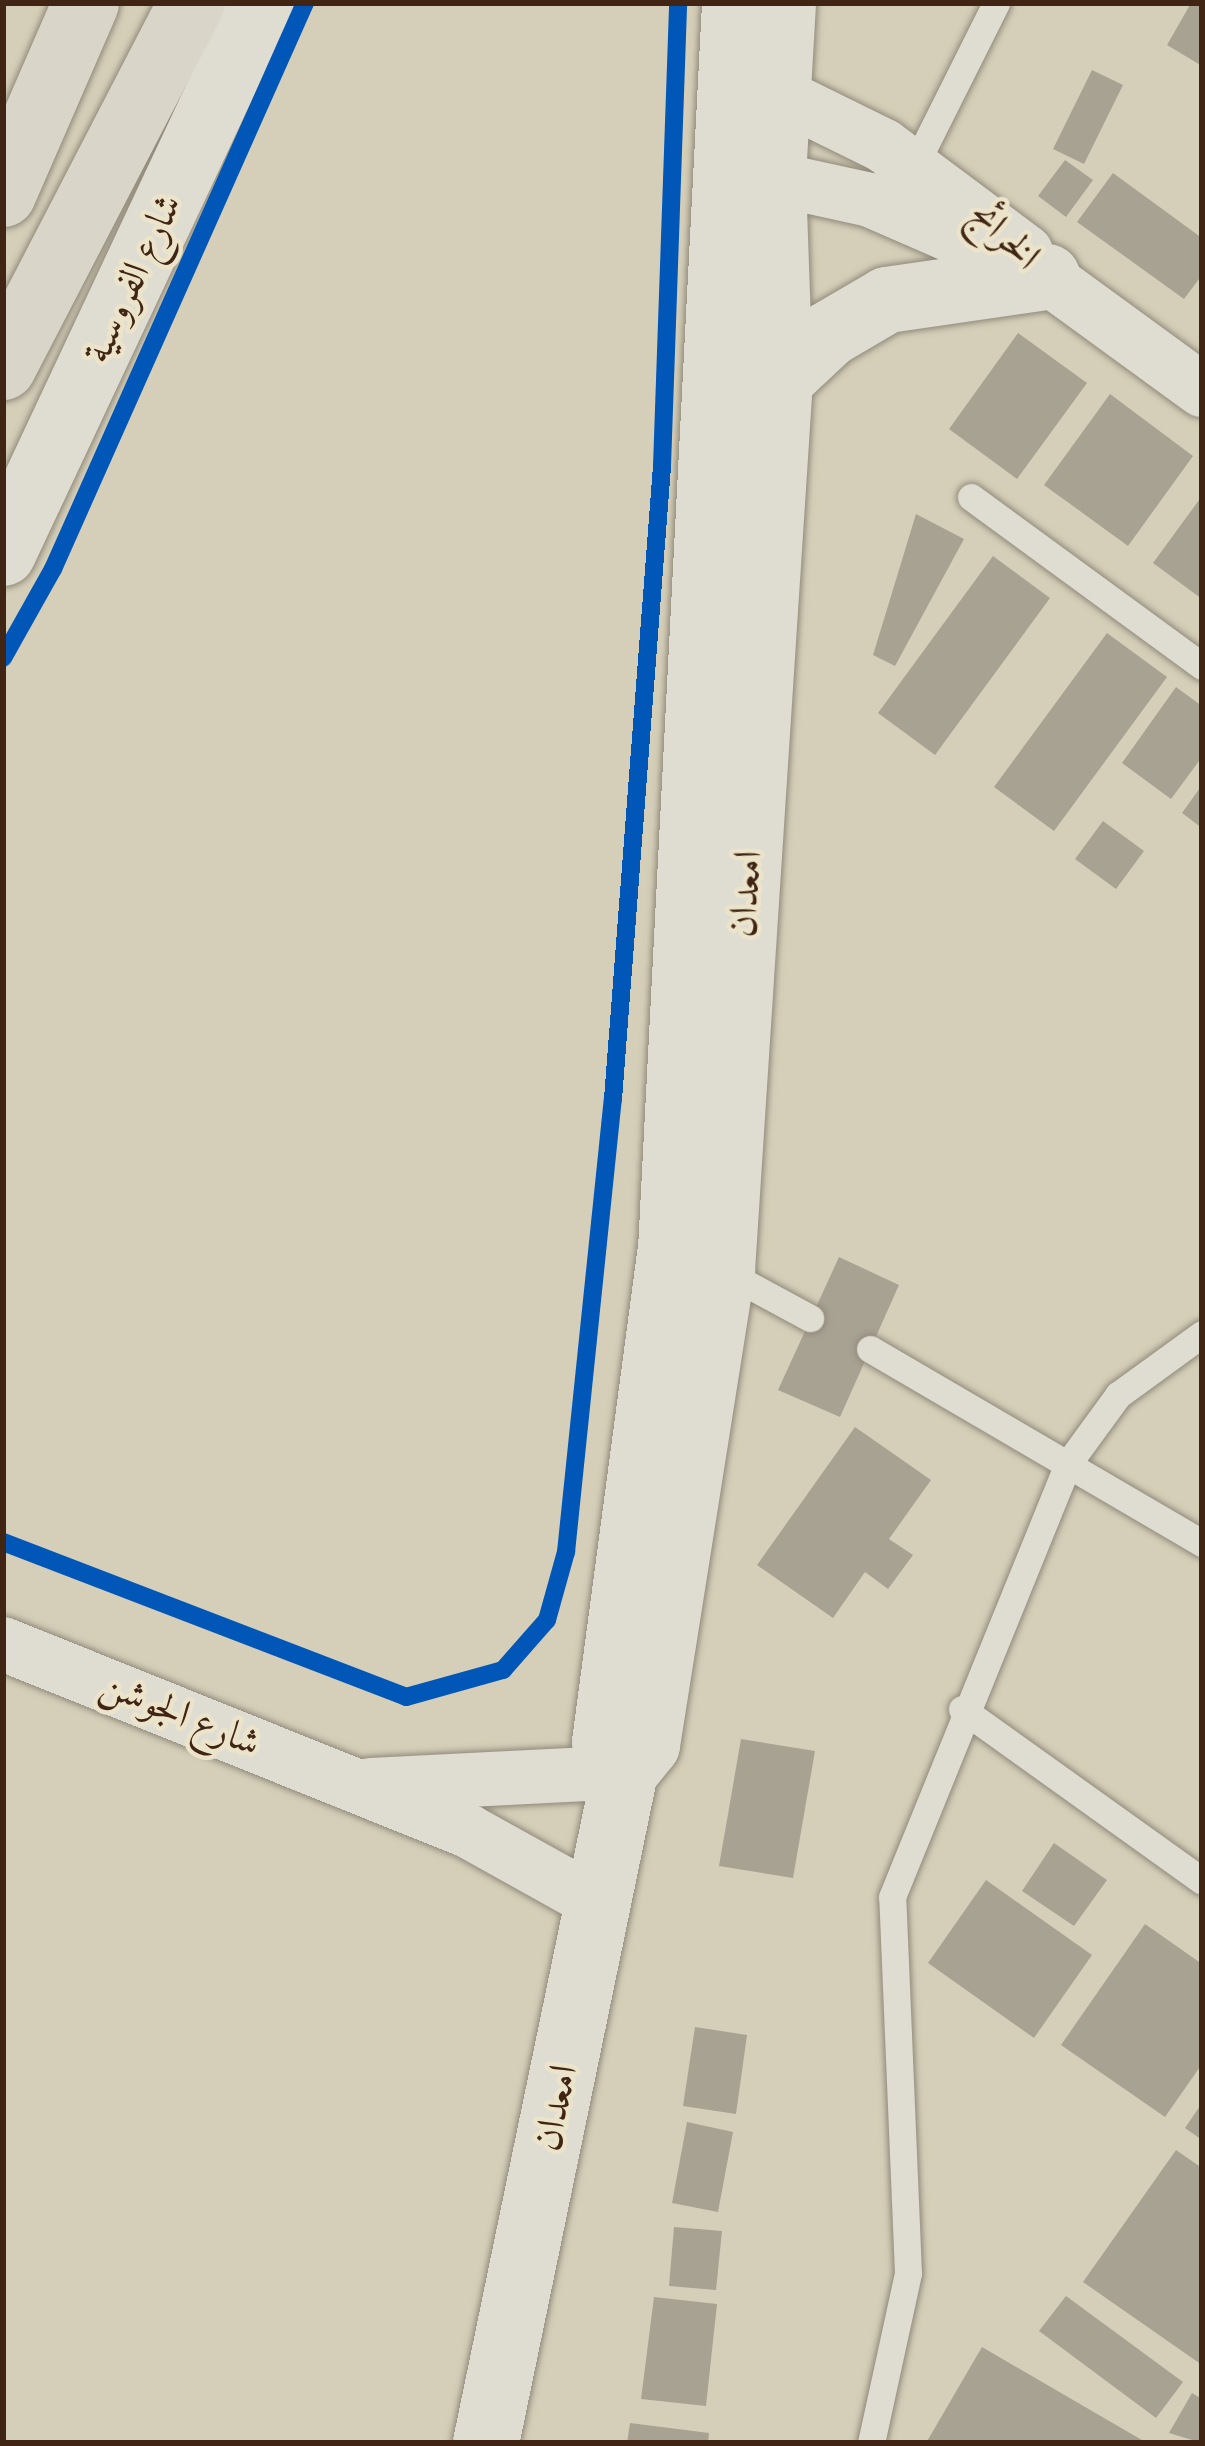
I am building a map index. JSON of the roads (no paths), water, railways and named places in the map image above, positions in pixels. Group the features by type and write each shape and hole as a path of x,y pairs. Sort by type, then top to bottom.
{"highway":[{"path":"3,194 86,3"},
{"path":"3,367 192,3"}],"street":[{"name":"شارع الفروسية","path":"3,553 261,3"},
{"name":"امعدان","path":"735,3 756,80"},
{"name":"امعدان","path":"696,1260 756,80 783,3"},
{"name":"الخرائج","path":"756,80 915,165 1004,227 1047,277"},
{"name":"امعدان","path":"486,2443 625,1772 647,1745 780,380 751,173"},
{"name":"الخرائج","path":"751,173 870,200 1047,277"},
{"path":"780,380 829,334 887,300 1047,277 1202,389"},
{"name":"شارع الجوشن","path":"3,1644 468,1831 599,1904"},
{"name":"شارع الجوشن","path":"357,1786 625,1772"}],"lane":[{"path":"915,165 996,3"},
{"path":"971,497 1202,665"},
{"path":"696,1260 810,1318"},
{"path":"872,2443 908,2273 892,1897 962,1708 1067,1465 1118,1395 1202,1334"},
{"path":"870,1348 1202,1543"},
{"path":"962,1708 1202,1881"}]}
